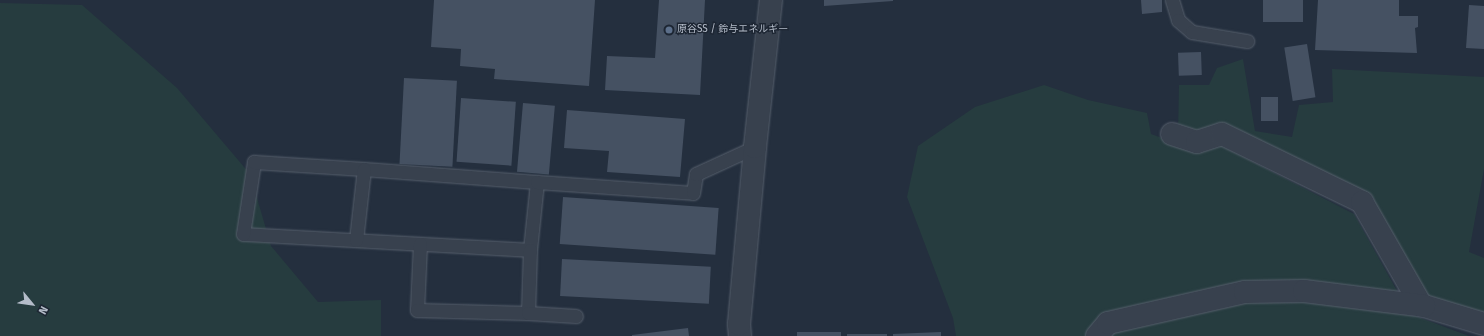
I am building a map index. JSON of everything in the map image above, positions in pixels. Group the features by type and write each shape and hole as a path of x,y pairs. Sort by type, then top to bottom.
{"street":[{"path":"740,336 739,324 755,147 771,0"},
{"path":"1172,134 1196,142 1222,134 1362,202 1421,305 1424,306"},
{"path":"1097,336 1108,323 1245,292 1304,291 1424,306 1484,324"}],"lane":[{"path":"1172,0 1178,20 1192,32 1247,41"},
{"path":"530,250 243,234 254,162 693,193 696,174 755,147"},
{"path":"356,240 364,169"},
{"path":"528,313 530,250 537,182"},
{"path":"420,244 417,310 576,316"}],"green space":[{"path":"0,3 82,5 177,88 250,174 271,246 318,302 381,300 381,336 0,336"},
{"path":"1243,59 1255,131 1292,137 1299,105 1333,102 1332,69 1484,77 1484,169 1469,252 1484,258 1484,324 1421,305 1357,193 1222,134 1178,136 1179,85 1209,85 1217,68"},
{"path":"1044,85 1088,100 1147,113 1151,134 1187,147 1222,146 1354,214 1410,314 1469,336 956,336 953,318 907,197 918,146 975,107"}],"building":[{"path":"434,0 595,0 589,86 494,79 495,69 460,66 461,49 431,47"},
{"path":"659,0 705,0 700,95 605,90 607,56 655,58"},
{"path":"824,0 893,0 893,1 824,6"},
{"path":"1141,0 1162,0 1162,12 1142,14"},
{"path":"1263,0 1303,0 1303,22 1263,22"},
{"path":"1318,0 1399,0 1399,16 1418,16 1418,27 1415,28 1417,53 1315,50"},
{"path":"1469,5 1484,6 1484,49 1466,48"},
{"path":"1307,44 1315,97 1293,101 1284,48"},
{"path":"1201,52 1202,75 1179,76 1178,53"},
{"path":"404,78 457,81 452,167 399,164"},
{"path":"1261,97 1278,97 1278,121 1261,121"},
{"path":"461,98 516,102 511,166 457,162"},
{"path":"523,103 555,106 549,175 517,172"},
{"path":"567,110 685,119 680,177 607,172 609,151 564,148"},
{"path":"563,197 719,208 715,255 560,244"},
{"path":"562,259 711,267 709,304 560,296"},
{"path":"688,328 689,336 632,336 632,335"},
{"path":"797,332 841,332 841,336 797,336"},
{"path":"941,332 941,336 893,336 893,334"},
{"path":"847,334 887,334 887,336 847,336"}],"place":[{"name":"原谷SS / 鈴与エネルギー","path":"669,30"}]}
